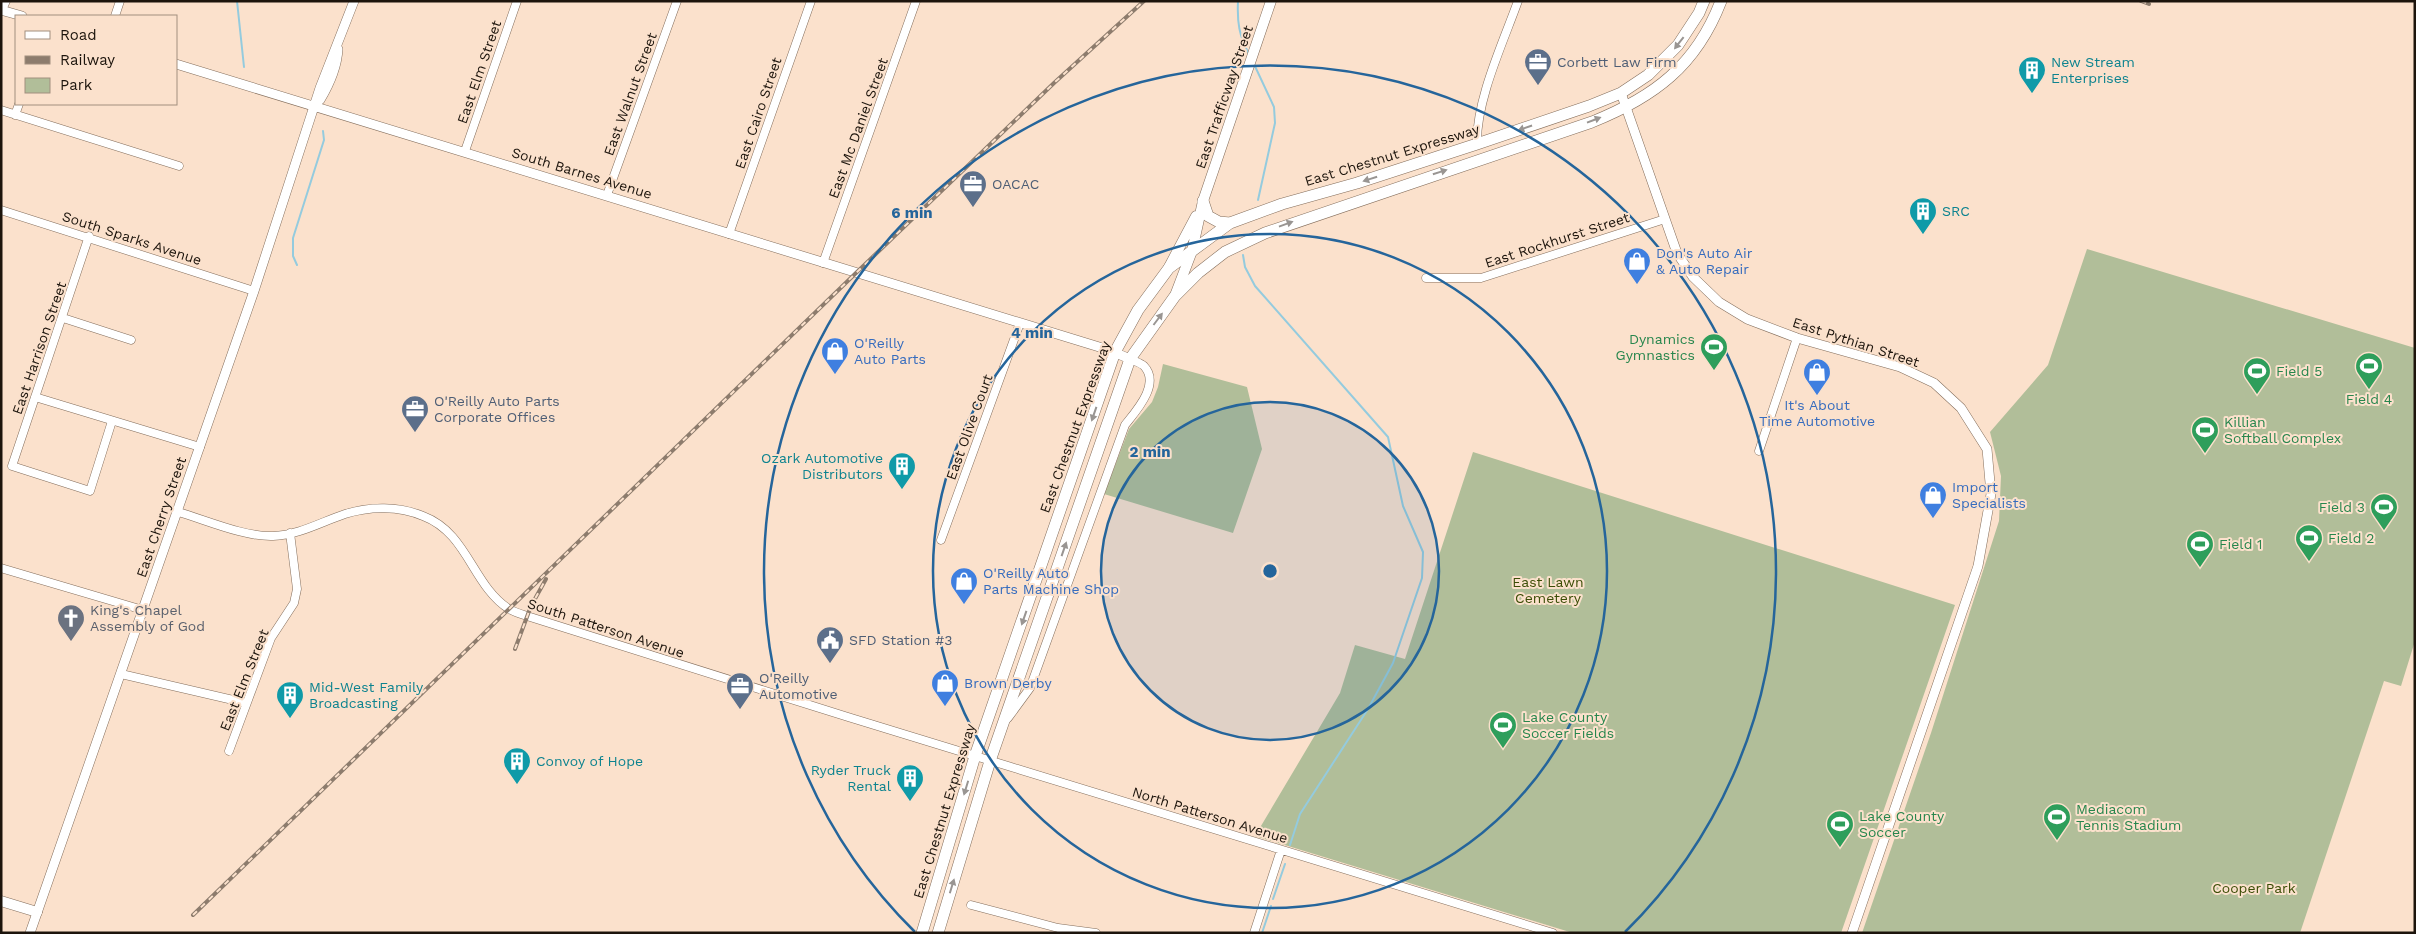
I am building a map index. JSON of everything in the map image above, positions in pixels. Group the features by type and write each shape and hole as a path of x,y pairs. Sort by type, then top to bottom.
{"main road":[{"name":"East Trafficway Street","path":"1175,296 1186,272 1203,201 1271,1"},
{"name":"East Chestnut Expressway","path":"922,933 975,756 1115,352 1138,310 1169,268 1230,223 1282,204 1357,184 1589,106 1621,93 1648,74 1678,45 1699,14 1704,1"},
{"name":"East Chestnut Expressway","path":"938,933 990,761 1130,359 1175,296 1198,273 1225,252 1265,233 1592,122 1627,108 1648,95 1685,62 1707,31 1721,1"},
{"name":"East Trafficway Street","path":"1169,268 1203,201"},
{"path":"1203,201 1208,216 1219,222 1230,223"},
{"path":"1,901 37,912"}],"street":[{"path":"115,15 120,1"},
{"name":"East Cherry Street","path":"30,933 178,512 315,109 327,89 337,59 338,44 354,1"},
{"name":"East Elm Street","path":"465,151 517,1"},
{"name":"East Walnut Street","path":"607,196 677,1"},
{"name":"East Cairo Street","path":"729,234 811,1"},
{"name":"East Mc Daniel Street","path":"823,263 916,1"},
{"path":"1477,144 1477,130 1482,105 1518,1"},
{"path":"3,7 20,15"},
{"name":"South Barnes Avenue","path":"178,65 315,109 465,151 1115,352 1130,359"},
{"name":"East Pythian Street","path":"1621,93 1677,252 1693,277 1718,302 1747,319 1797,338 1900,367 1934,383 1961,408 1987,449 1991,494 1978,566 1852,933"},
{"path":"15,115 19,105"},
{"path":"1,110 179,166"},
{"name":"South Sparks Avenue","path":"1,210 89,236 254,291"},
{"name":"East Rockhurst Street","path":"1426,278 1481,278 1666,219"},
{"name":"East Harrison Street","path":"89,236 12,466 90,490 112,421"},
{"path":"63,318 130,340"},
{"name":"East Olive Court","path":"941,540 1020,323"},
{"path":"1759,451 1797,338"},
{"path":"1003,724 1030,688 1125,425 1139,408 1148,391 1150,378 1144,366 1130,359"},
{"path":"35,397 200,447"},
{"name":"South Patterson Avenue","path":"178,512 254,534 273,536 290,533 346,514 375,508 403,510 424,516 443,526 459,543 480,577 509,608 581,634 860,721"},
{"name":"East Elm Street","path":"229,751 271,638 294,603 297,589 290,533"},
{"path":"1,568 143,610"},
{"path":"121,674 246,703"},
{"name":"North Patterson Avenue","path":"860,721 1553,933"},
{"path":"1254,933 1281,850"},
{"path":"971,904 1058,928 1096,933"}],"green space":[{"name":"Cooper Park","path":"2087,249 2415,348 2415,641 2401,686 2384,681 2300,933 1862,933 1931,733 1999,521 2001,476 1990,432 2048,365"},
{"path":"1163,364 1247,387 1262,449 1233,533 1104,494 1129,429 1152,402 1158,387"},
{"name":"East Lawn Cemetery","path":"1473,452 1955,605 1841,933 1573,933 1255,836 1340,693 1355,645 1405,659"}],"waterway":[{"path":"237,1 244,67"},
{"path":"1238,1 1239,29 1249,54"},
{"path":"1253,62 1274,107 1275,123 1258,200"},
{"path":"297,265 293,256 293,238 324,140 323,131"},
{"path":"1243,255 1245,267 1255,286 1388,437 1403,506 1423,552 1422,578 1393,663 1368,709 1300,814 1290,845"},
{"path":"1273,899 1285,864"},
{"path":"1262,933 1271,906"}],"railway":[{"path":"193,915 856,273 1054,83 1144,1"},
{"path":"2141,1 2149,4"},
{"path":"515,649 531,606 546,579"}],"place":[{"name":"Corbett Law Firm","path":"1538,86"},
{"name":"New Stream Enterprises","path":"2032,94"},
{"name":"OACAC","path":"973,208"},
{"name":"SRC","path":"1923,235"},
{"name":"Don's Auto Air & Auto Repair","path":"1637,285"},
{"name":"Dynamics Gymnastics","path":"1714,371"},
{"name":"O'Reilly Auto Parts","path":"835,375"},
{"name":"Field 4","path":"2369,390"},
{"name":"Field 5","path":"2257,395"},
{"name":"It's About Time Automotive","path":"1817,396"},
{"name":"O'Reilly Auto Parts Corporate Offices","path":"415,433"},
{"name":"Killian Softball Complex","path":"2205,454"},
{"name":"Ozark Automotive Distributors","path":"902,490"},
{"name":"Import Specialists","path":"1933,519"},
{"name":"Field 3","path":"2384,531"},
{"name":"Field 2","path":"2309,562"},
{"name":"Field 1","path":"2200,568"},
{"name":"O'Reilly Auto Parts Machine Shop","path":"964,605"},
{"name":"King's Chapel Assembly of God","path":"71,642"},
{"name":"SFD Station #3","path":"830,664"},
{"name":"Brown Derby","path":"945,707"},
{"name":"O'Reilly Automotive","path":"740,710"},
{"name":"Mid-West Family Broadcasting","path":"290,719"},
{"name":"Lake County Soccer Fields","path":"1503,749"},
{"name":"Convoy of Hope","path":"517,785"},
{"name":"Ryder Truck Rental","path":"910,802"},
{"name":"Mediacom Tennis Stadium","path":"2057,841"},
{"name":"Lake County Soccer","path":"1840,848"}]}
